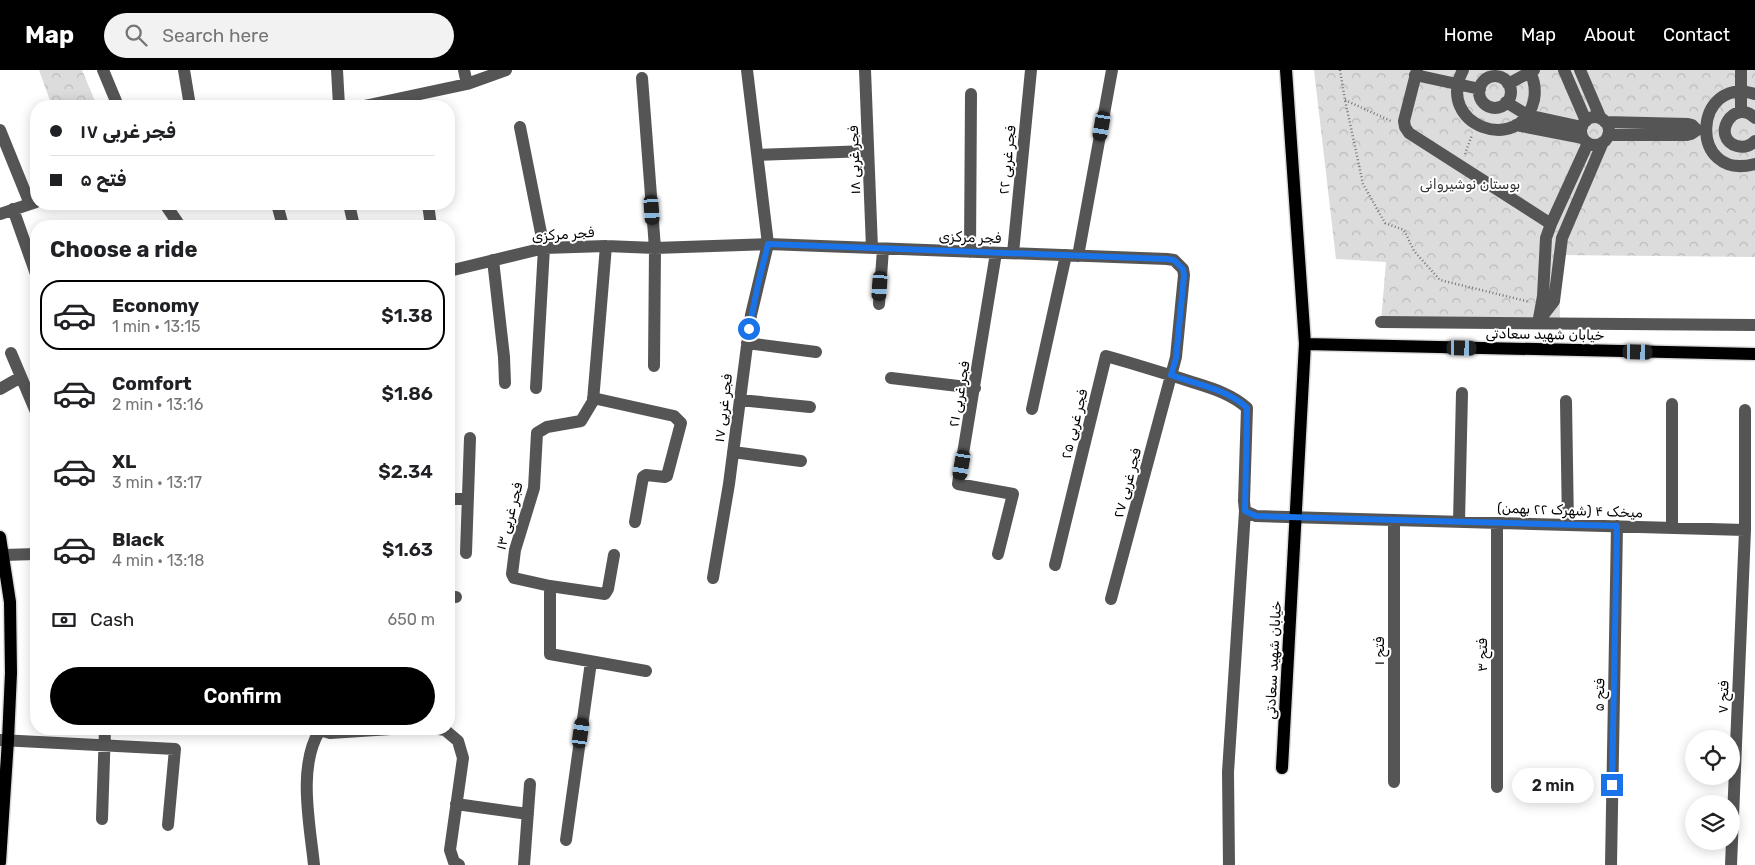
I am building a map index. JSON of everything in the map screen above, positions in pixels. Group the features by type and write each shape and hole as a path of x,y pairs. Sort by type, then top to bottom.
{"main road":[{"name":"خیابان شهید سعادتی","path":"1282,768 1305,343 1286,70"},
{"name":"خیابان شهید سعادتی","path":"1305,343 1755,354"},
{"path":"0,537 3,555 5,603 4,740 0,862"}],"street":[{"path":"103,70 116,100"},
{"path":"184,70 189,100"},
{"path":"336,70 338,100"},
{"path":"464,70 467,84"},
{"path":"392,100 467,84 506,70"},
{"name":"فجر غربی ۱۷","path":"713,578 733,452 751,316 768,244 747,70"},
{"name":"فجر غربی ۱۸","path":"865,70 868,151 878,248 879,304"},
{"name":"فجر غربی ۲۲","path":"1013,253 1030,70"},
{"path":"1032,409 1072,255 1112,70"},
{"path":"1463,70 1458,84 1457,97 1460,108 1467,117 1486,129 1508,129 1516,125 1527,115 1532,106 1535,94 1531,71 1508,84"},
{"path":"1564,70 1585,132 1595,145 1606,138 1687,135 1701,130 1725,130"},
{"path":"1537,323 1554,301 1562,238 1608,130 1580,70"},
{"path":"1741,70 1741,112"},
{"path":"1480,88 1416,72 1404,121 1405,127 1409,133 1551,224"},
{"path":"1495,73 1508,84 1510,93 1506,102 1498,107 1488,106 1481,99 1480,88 1484,80 1495,73"},
{"path":"642,78 655,248 654,366"},
{"path":"1701,130 1712,107 1720,100 1729,94 1741,92 1755,94"},
{"path":"970,252 971,94"},
{"path":"1506,102 1527,115 1585,132"},
{"path":"1755,118 1741,112 1731,116 1727,121 1725,130 1726,137 1730,142 1740,147 1746,147 1755,141"},
{"path":"1537,323 1542,305 1545,246 1551,224 1592,118 1692,125 1701,130 1712,150 1720,159 1730,165 1755,164"},
{"path":"1516,125 1585,132"},
{"path":"520,127 544,248 536,388"},
{"path":"0,130 30,196"},
{"path":"1740,147 1740,166"},
{"path":"758,155 868,151"},
{"path":"0,214 30,204"},
{"path":"13,209 30,257"},
{"name":"فجر مرکزی","path":"455,270 544,248 606,246 655,248 768,244 1174,260 1183,269 1184,275 1176,358 1171,375"},
{"name":"فجر غربی ۱۳","path":"606,246 594,398 581,421 547,427 537,433 534,488 514,550 512,574 514,578 550,586 605,594 608,589 614,555"},
{"name":"فجر غربی ۲۱","path":"996,252 958,484 1013,494 998,554"},
{"path":"493,260 504,357 505,383"},
{"path":"1381,322 1755,325"},
{"path":"747,343 816,352"},
{"path":"11,353 30,398"},
{"name":"فجر غربی ۲۵","path":"1054,565 1106,356 1171,375"},
{"path":"1171,375 1221,392 1242,403 1247,408 1250,513 1228,772 1229,865"},
{"name":"فجر غربی ۲۷","path":"1111,599 1171,375"},
{"path":"0,388 21,377"},
{"path":"891,378 975,388"},
{"path":"1459,522 1462,393"},
{"path":"594,398 674,416 680,424 667,476 646,475 643,477 635,522"},
{"path":"740,400 810,407"},
{"path":"1566,402 1568,525"},
{"path":"1672,404 1672,528"},
{"name":"فتح ۷","path":"1732,865 1745,530 1745,410"},
{"path":"466,554 470,438"},
{"path":"733,452 801,461"},
{"path":"455,499 468,499"},
{"name":"(شهرک ۲۲ بهمن) میخک ۴","path":"1250,513 1296,517 1745,530"},
{"name":"فتح ۱","path":"1394,520 1394,782"},
{"name":"فتح ۳","path":"1497,523 1498,787"},
{"name":"فتح ۵","path":"1611,865 1617,526"},
{"path":"3,555 30,554"},
{"path":"550,586 550,654 646,671"},
{"path":"566,840 592,662"},
{"path":"102,819 105,735"},
{"path":"314,865 307,792 307,769 317,735"},
{"path":"451,735 458,741 463,758 450,850 454,862 459,865"},
{"path":"4,740 175,749 168,825"},
{"path":"524,865 530,784"},
{"path":"456,804 528,814"}],"path":[{"path":"1340,70 1363,184 1384,223 1404,230 1414,251 1440,280 1542,305"},
{"path":"1345,100 1405,127"},
{"path":"1461,167 1476,124"}],"green space":[{"path":"39,70 82,70 94,100 50,100"},
{"name":"بوستان نوشیروانی","path":"1314,70 1755,70 1755,257 1559,255 1560,323 1381,322 1386,262 1336,259"}],"route":[{"path":"749,329 768,244 1174,260 1183,269 1184,275 1176,358 1171,375 1221,392 1242,403 1247,408 1245,511 1256,516 1617,526 1612,785"}]}
